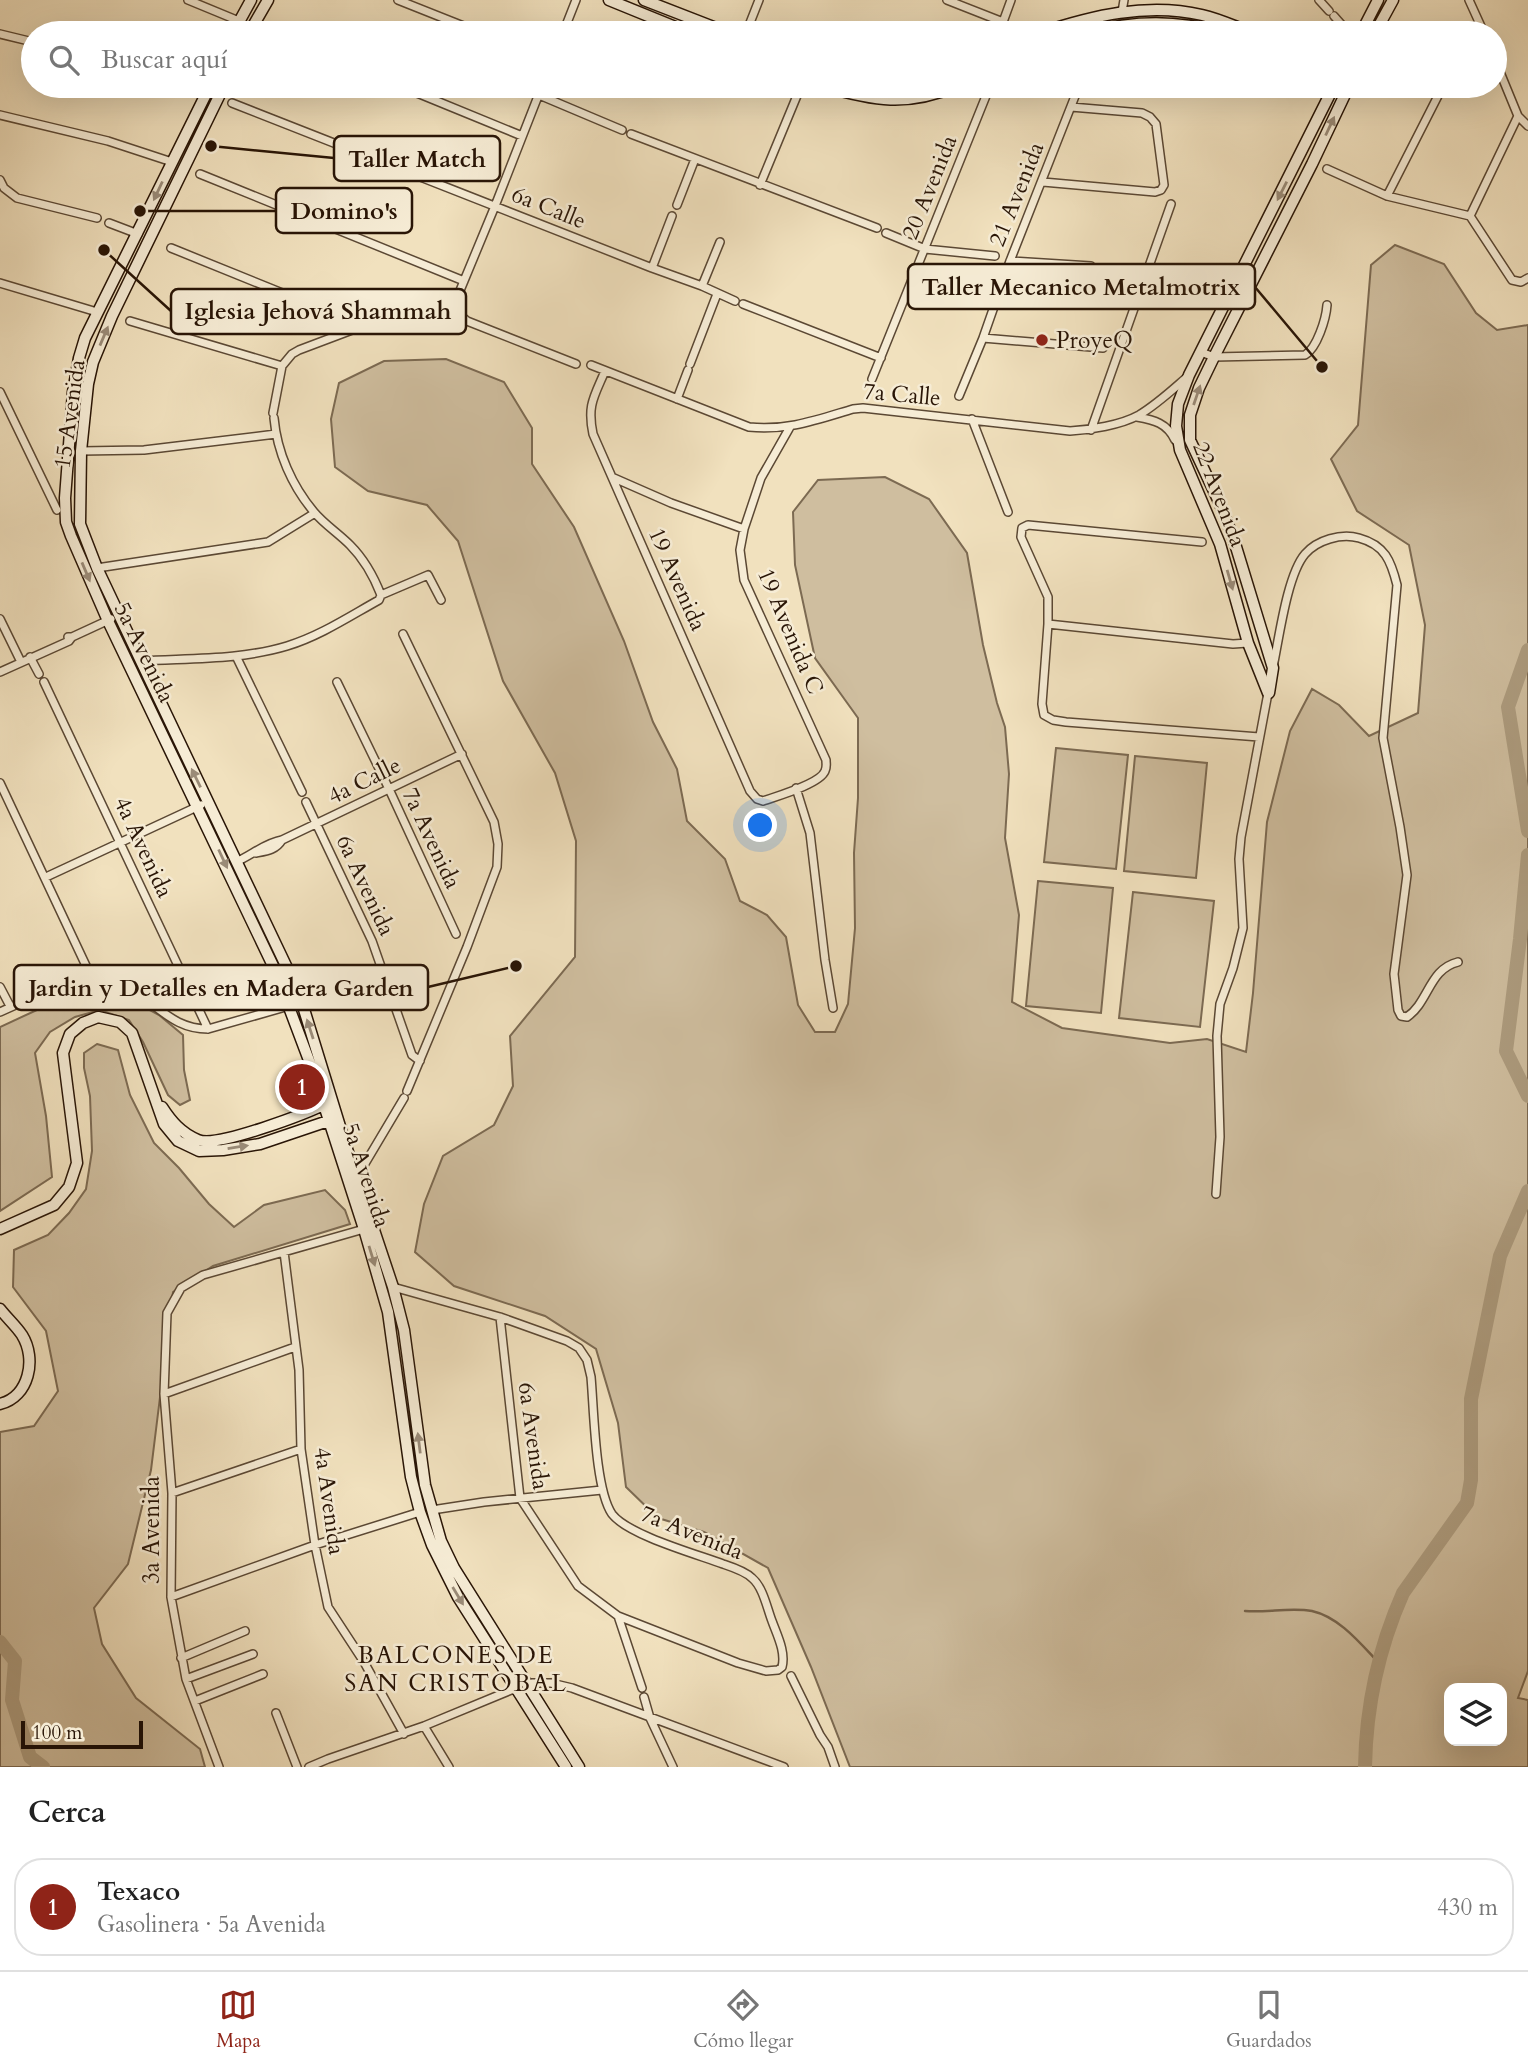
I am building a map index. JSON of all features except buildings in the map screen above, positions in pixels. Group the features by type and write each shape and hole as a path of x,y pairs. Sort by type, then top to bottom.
{"main road":[{"path":"239,21 251,0"},
{"path":"256,21 268,0"},
{"path":"609,0 661,21"},
{"path":"644,0 698,21"},
{"path":"1367,21 1378,0"},
{"path":"1382,21 1393,0"},
{"path":"1087,21 1122,12 1159,9 1223,21"},
{"name":"15 Avenida","path":"66,522 65,498 75,380 85,338 204,98"},
{"name":"15 Avenida","path":"80,524 81,451 88,384 99,347 218,98"},
{"path":"870,98 893,101 913,98"},
{"name":"22 Avenida","path":"1268,693 1248,643 1220,544 1180,450 1176,426 1178,404 1189,375 1328,98"},
{"name":"22 Avenida","path":"1273,668 1233,537 1190,440 1190,415 1199,388 1343,98"},
{"path":"1300,157 1312,164"},
{"name":"5a Avenida","path":"66,522 108,621 236,862 299,993 378,1273 392,1333 408,1460 420,1512 444,1560 458,1597 516,1688 579,1767"},
{"name":"5a Avenida","path":"80,524 275,970 328,1103"},
{"path":"1220,544 1233,537"},
{"path":"1268,693 1273,668"},
{"path":"0,1229 54,1205 69,1187 77,1163 63,1053 70,1034 83,1023 98,1017 120,1022 132,1033 164,1124 178,1141 199,1151 260,1144 333,1119"},
{"path":"152,1093 175,1126 200,1141 222,1140 328,1103"},
{"name":"5a Avenida","path":"333,1119 357,1177 393,1287 404,1330 420,1453 444,1560 527,1683 566,1767"},
{"path":"0,1223 54,1198 62,1189 71,1164 74,1144"},
{"path":"0,1309 22,1336 29,1350 30,1364 24,1386 10,1402 0,1402"},
{"path":"0,1319 17,1338 25,1359 23,1374 14,1391 0,1402"},
{"path":"392,1333 404,1330"}],"street":[{"path":"188,0 239,21"},
{"path":"398,0 451,21"},
{"path":"568,21 576,0"},
{"path":"751,21 759,0"},
{"path":"947,0 1000,21"},
{"path":"1003,21 1011,0"},
{"path":"1122,12 1124,0"},
{"path":"1319,0 1338,21"},
{"path":"1469,0 1479,21"},
{"path":"0,34 21,39"},
{"path":"1507,89 1518,116 1528,126"},
{"path":"430,98 522,135"},
{"path":"454,305 538,98"},
{"path":"546,98 622,130"},
{"path":"760,185 796,98"},
{"name":"20 Avenida","path":"872,379 985,98"},
{"name":"21 Avenida","path":"959,396 1074,98"},
{"path":"1387,196 1437,98"},
{"name":"6a Calle","path":"232,103 735,301"},
{"path":"1043,182 1155,192 1162,189 1165,181 1156,124 1150,117 1142,113 1071,107"},
{"path":"0,115 107,141 172,162"},
{"path":"1470,216 1518,116"},
{"path":"631,134 877,228"},
{"path":"677,205 695,159"},
{"path":"1327,169 1387,196 1470,216 1512,281 1521,282 1528,278"},
{"path":"200,173 464,281"},
{"path":"0,180 9,194 26,201 97,218"},
{"path":"1091,430 1171,204"},
{"path":"652,268 672,216"},
{"path":"109,223 138,234"},
{"path":"886,233 925,249 995,256"},
{"path":"702,286 720,242"},
{"path":"171,248 349,320 360,327"},
{"path":"1010,261 1091,266"},
{"path":"0,283 97,312"},
{"path":"677,399 717,294"},
{"path":"743,304 881,358"},
{"path":"381,595 375,579 357,554 315,513 294,485 276,435 273,416 282,366 299,350 360,327 454,305"},
{"path":"454,305 467,321 576,363"},
{"path":"1201,352 1214,357 1305,355 1313,347 1326,316 1327,305"},
{"path":"130,321 282,366"},
{"path":"983,338 1103,348"},
{"name":"7a Calle","path":"592,365 748,427 769,429 790,427 863,408 1070,431 1091,430 1137,417 1189,375"},
{"name":"19 Avenida","path":"606,371 592,401 589,415 593,434 742,774 750,791 763,801 796,788"},
{"path":"0,392 57,510"},
{"path":"1137,417 1158,421 1171,431 1180,450"},
{"path":"971,419 1008,512"},
{"name":"19 Avenida C","path":"790,427 761,478 740,550 744,580 826,760 825,773 815,781 796,788"},
{"path":"81,451 144,450 276,435"},
{"path":"614,478 671,503 744,529"},
{"path":"97,568 260,544 276,539 315,513"},
{"path":"1202,542 1028,525 1021,529 1021,537 1048,597 1042,704 1044,715 1066,722 1259,737"},
{"path":"1273,668 1294,576 1304,555 1318,543 1336,537 1358,538 1380,548 1391,561 1398,585 1382,738 1407,875 1394,974 1401,1016 1407,1017 1415,1011 1431,982 1448,966 1458,962"},
{"path":"141,661 236,656 286,647 316,635 379,600 381,595 428,575 441,600"},
{"path":"0,672 53,647 60,640 120,616"},
{"path":"0,619 21,662"},
{"path":"1048,624 1233,644 1248,643"},
{"path":"357,1177 405,1095 467,947 497,867 498,844 494,822 403,634"},
{"path":"236,656 302,792"},
{"path":"30,657 39,674"},
{"name":"4a Avenida","path":"44,682 208,1029"},
{"name":"7a Avenida","path":"337,682 456,934"},
{"path":"1216,1194 1220,1137 1217,1036 1220,1004 1243,928 1240,848 1244,814 1268,693"},
{"name":"4a Calle","path":"236,862 268,851 278,846 282,840 462,754"},
{"path":"0,783 88,970 135,993 176,1022 197,1029 208,1029 289,1006"},
{"path":"796,788 810,834 833,1008"},
{"name":"6a Avenida","path":"306,802 372,941 412,1055 420,1061"},
{"path":"46,877 203,804"},
{"path":"0,1012 88,970"},
{"path":"0,987 9,1006"},
{"path":"284,1252 364,1229"},
{"name":"4a Avenida","path":"284,1252 300,1395 301,1449 315,1545 328,1607 364,1662 404,1734"},
{"name":"3a Avenida","path":"219,1767 186,1679 171,1597 173,1493 164,1394 167,1313 181,1288 204,1275 284,1252"},
{"path":"393,1287 500,1317"},
{"name":"7a Avenida","path":"500,1317 567,1341 579,1348 587,1360 591,1377 602,1490 611,1512 621,1524 640,1533 735,1568 753,1578 763,1597 781,1648 784,1661 782,1667"},
{"name":"6a Avenida","path":"500,1317 520,1498 578,1586 618,1616 738,1663 766,1671 782,1667"},
{"path":"164,1394 295,1347"},
{"path":"173,1493 301,1449"},
{"path":"432,1510 602,1490"},
{"path":"171,1597 315,1545 420,1512"},
{"path":"618,1616 650,1718 673,1767"},
{"path":"181,1658 245,1631"},
{"path":"186,1679 253,1654"},
{"path":"195,1701 263,1674"},
{"path":"791,1676 828,1747 835,1767"},
{"path":"527,1683 551,1683 572,1688 784,1767"},
{"path":"309,1767 404,1734 516,1688"},
{"path":"276,1713 297,1767"},
{"path":"424,1726 449,1767"}],"shaded area":[{"path":"1395,245 1444,264 1476,313 1497,330 1528,325 1528,1671 1518,1698 1528,1700 1528,1767 850,1767 768,1568 704,1532 658,1518 626,1487 618,1423 596,1349 545,1316 454,1286 415,1252 424,1204 443,1156 494,1125 513,1086 510,1036 575,957 576,841 555,773 503,681 458,541 427,505 368,491 335,467 331,419 339,383 384,361 446,359 504,382 532,428 532,464 574,527 624,641 653,722 677,769 687,821 725,859 740,901 767,915 786,937 798,1005 815,1032 835,1032 848,1004 855,928 858,718 815,658 795,565 793,512 818,480 885,477 929,499 967,553 983,645 1005,727 1009,774 1005,838 1019,915 1012,1002 1062,1028 1170,1043 1207,1039 1246,1052 1267,822 1290,731 1312,689 1339,705 1369,736 1418,713 1425,625 1409,545 1357,511 1331,459 1358,425 1371,265"},
{"path":"1056,748 1128,755 1116,869 1044,862"},
{"path":"1135,756 1207,763 1196,878 1124,871"},
{"path":"1038,881 1113,888 1101,1013 1026,1006"},
{"path":"1133,892 1214,901 1200,1027 1119,1018"},
{"path":"85,989 117,992 159,1015 183,1035 184,1070 190,1100 180,1105 168,1095 143,1042 129,1020 100,1010 75,1017 50,1032 35,1053 46,1116 52,1177 0,1211 0,1027 39,1009 63,994"},
{"path":"97,1044 118,1050 130,1095 154,1143 209,1204 234,1227 264,1205 325,1190 345,1210 350,1224 213,1266 173,1292 151,1470 128,1564 94,1608 102,1644 136,1698 200,1749 205,1767 0,1767 0,1432 34,1426 58,1391 46,1331 13,1287 14,1250 48,1235 69,1213 86,1189 92,1151 90,1096 84,1053"}],"waterway":[{"path":"1528,650 1508,707 1528,831"},
{"path":"1528,855 1506,1051 1528,1096"},
{"path":"1365,1767 1375,1678 1403,1593 1467,1503 1471,1480 1471,1399 1500,1256 1528,1191"},
{"path":"1245,1611 1304,1610 1322,1614 1348,1632 1378,1662"},
{"path":"0,1642 15,1661 12,1700 30,1757 43,1767"}],"place":[{"name":"Taller Match","path":"211,146"},
{"name":"Domino's","path":"140,211"},
{"name":"Iglesia Jehová Shammah","path":"104,250"},
{"name":"ProyeQ","path":"1042,340"},
{"name":"Taller Mecanico Metalmotrix","path":"1322,367"},
{"name":"Jardin y Detalles en Madera Garden","path":"516,966"},
{"name":"Texaco","path":"302,1087"}],"district":[{"name":"BALCONES DE SAN CRISTOBAL","path":"456,1669"}]}
